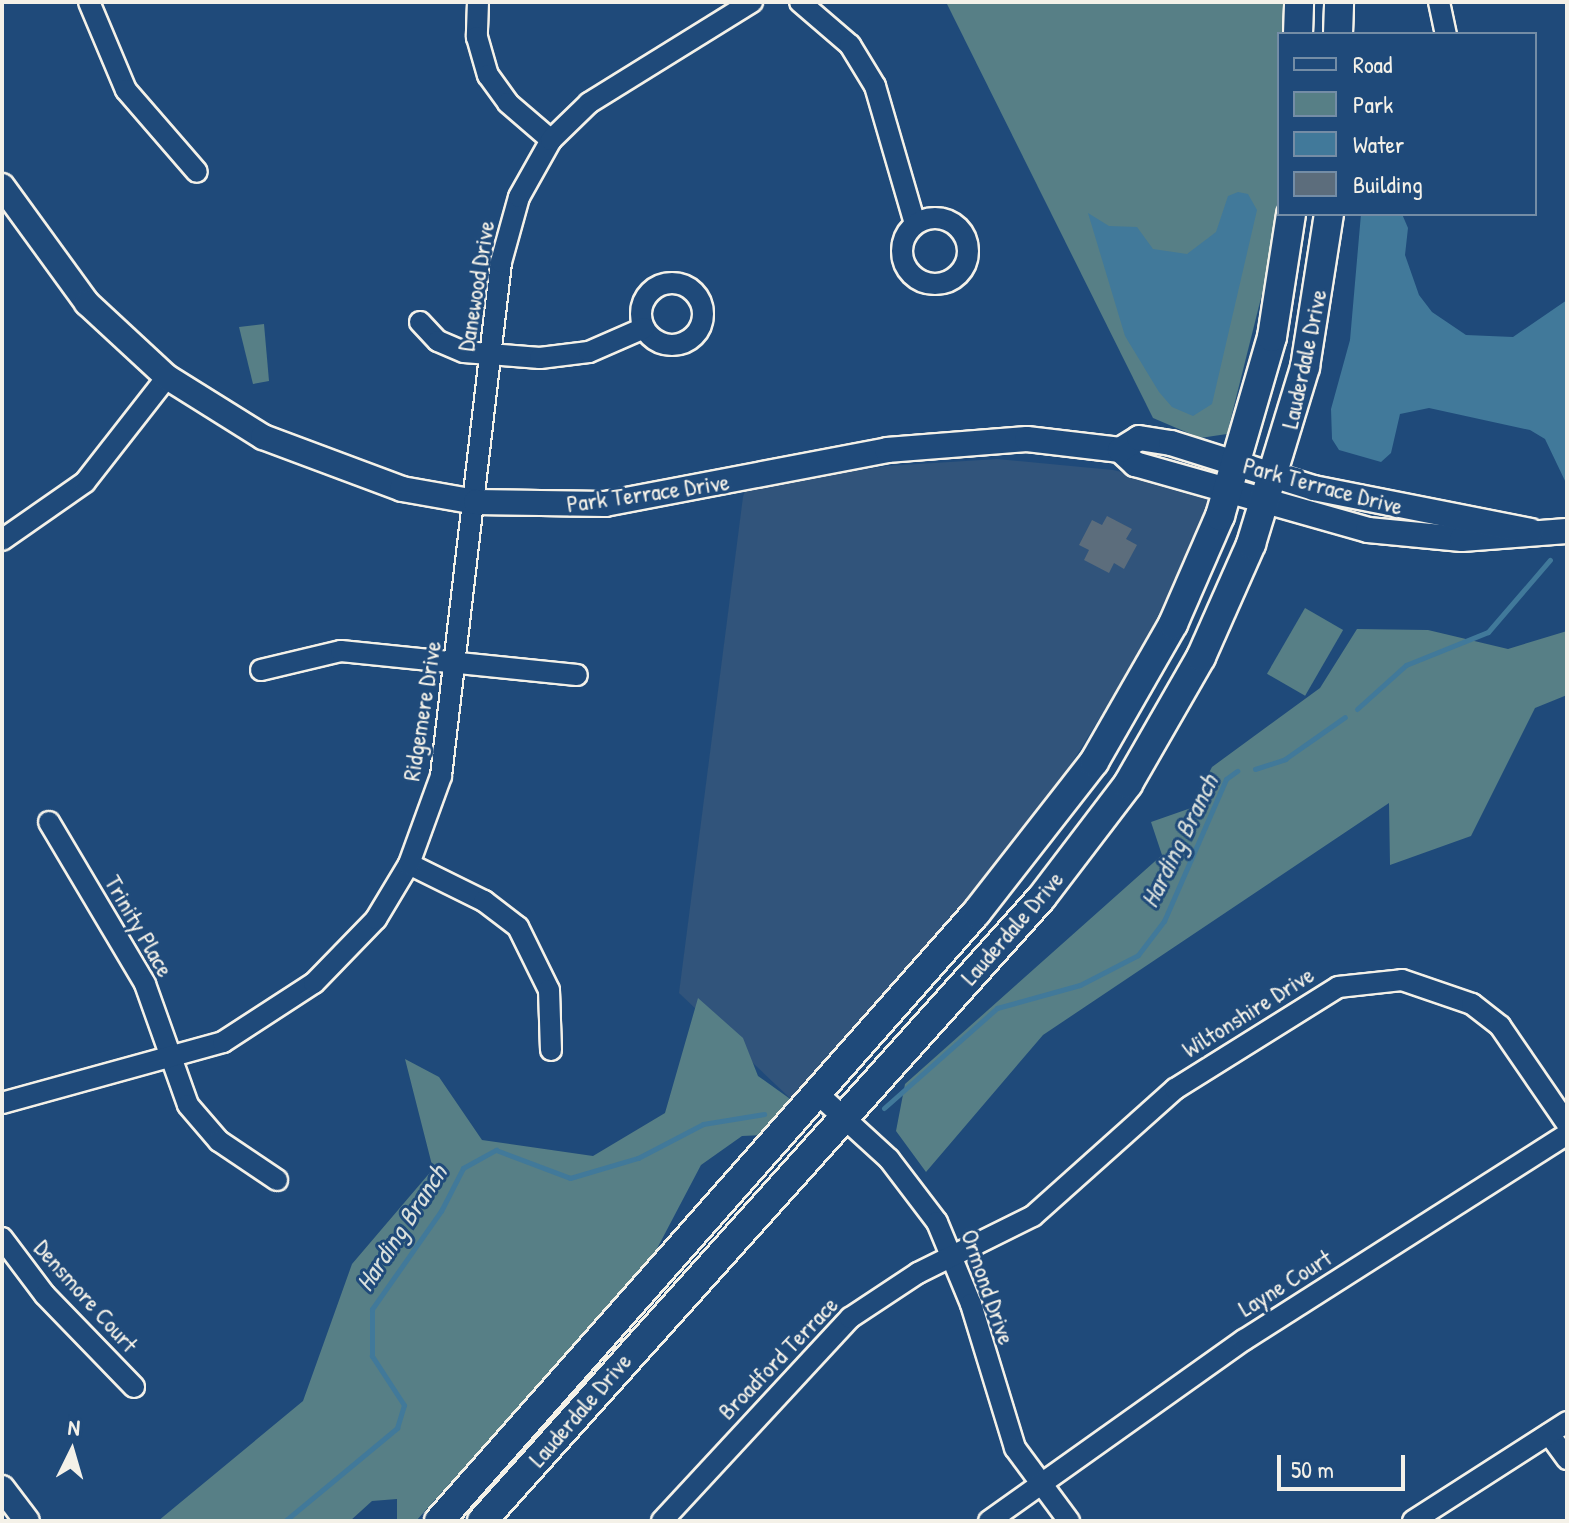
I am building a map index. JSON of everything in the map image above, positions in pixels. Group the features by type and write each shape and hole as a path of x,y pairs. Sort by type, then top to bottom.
{"main road":[{"path":"1298,32 1299,2"},
{"path":"1338,32 1339,2"},
{"name":"Lauderdale Drive","path":"439,1521 819,1095 976,913 1094,762 1173,624 1234,477 1272,337 1291,216"},
{"name":"Lauderdale Drive","path":"482,1521 1042,897 1128,784 1201,657 1265,502 1305,367 1329,216"}],"street":[{"path":"89,2 126,90 197,172"},
{"path":"478,2 477,37 488,75 508,103 551,140"},
{"name":"Danewood Drive","path":"476,502 511,220 551,140 589,103 752,2"},
{"path":"800,2 850,45 875,86 915,224"},
{"path":"1439,2 1446,32"},
{"name":"Park Terrace Drive","path":"2,186 87,303 167,377 263,437 323,464 402,489 476,502 605,504 954,441 1027,439 1120,450 1139,438 1234,477 1265,502 1409,535 1509,538 1531,531"},
{"path":"420,322 447,347 492,354 571,355 644,328"},
{"path":"2,540 85,482 167,377"},
{"name":"Park Terrace Drive","path":"1234,477 1274,476 1531,531 1567,531"},
{"name":"Ridgemere Drive","path":"2,1103 173,1060 250,1029 314,983 376,919 409,864 441,776 476,502"},
{"path":"261,670 341,651 577,675"},
{"name":"Trinity Place","path":"49,822 145,984 201,1124 277,1180"},
{"path":"409,864 484,901 518,927 549,990 551,1050"},
{"name":"Wiltonshire Drive","path":"953,1257 1033,1216 1175,1089 1338,987 1402,980 1472,1004 1500,1026 1567,1124"},
{"name":"Ormond Drive","path":"819,1095 920,1195 953,1257 1002,1420 1037,1483 1069,1521"},
{"name":"Layne Court","path":"989,1521 1037,1483 1244,1340 1567,1134"},
{"name":"Densmore Court","path":"2,1238 45,1295 134,1387"},
{"name":"Broadford Terrace","path":"662,1521 850,1318 953,1257"},
{"path":"1413,1521 1567,1422"},
{"path":"1549,1434 1567,1459"},
{"path":"2,1488 27,1521"}],"shaded area":[{"path":"997,459 1113,470 1189,487 1207,499 1206,518 1165,612 1041,813 793,1101 679,993 746,487 887,466"}],"green space":[{"path":"946,2 1285,2 1284,32 1277,32 1276,238 1227,434 1200,438 1153,418"},
{"path":"264,324 269,381 253,384 239,327"},
{"path":"1305,608 1343,630 1305,696 1267,674"},
{"path":"1357,629 1428,630 1508,649 1567,631 1567,695 1535,708 1471,836 1390,865 1389,803 1043,1035 926,1172 896,1131 905,1084 1162,855 1151,822 1191,808 1212,767 1320,688"},
{"path":"698,998 743,1038 758,1076 793,1101 764,1135 742,1136 701,1165 651,1260 416,1521 397,1521 397,1499 372,1501 350,1521 158,1521 303,1401 352,1264 433,1169 405,1059 439,1077 482,1140 593,1156 665,1113"}],"water":[{"path":"1238,192 1248,194 1257,210 1212,404 1193,416 1172,407 1159,392 1125,336 1088,213 1109,226 1137,227 1153,249 1187,254 1216,232 1228,196"},
{"path":"1361,216 1403,216 1408,228 1405,255 1419,295 1432,312 1466,335 1513,337 1567,300 1567,485 1545,439 1530,430 1429,408 1400,414 1391,453 1381,462 1339,450 1332,439 1331,409 1350,340"}],"building":[{"path":"1107,516 1132,529 1126,539 1137,545 1124,569 1114,563 1109,573 1084,560 1089,550 1079,545 1092,520 1102,525"}],"waterway":[{"name":"Harding Branch","path":"1357,709 1406,665 1488,632 1550,560"},
{"name":"Harding Branch","path":"1255,769 1285,759 1345,717"},
{"name":"Harding Branch","path":"884,1108 997,1008 1080,985 1138,955 1164,921 1226,779 1237,771"},
{"name":"Harding Branch","path":"285,1521 397,1428 404,1405 372,1356 372,1309 441,1211 463,1168 496,1150 570,1178 638,1158 703,1124 764,1114"}]}
